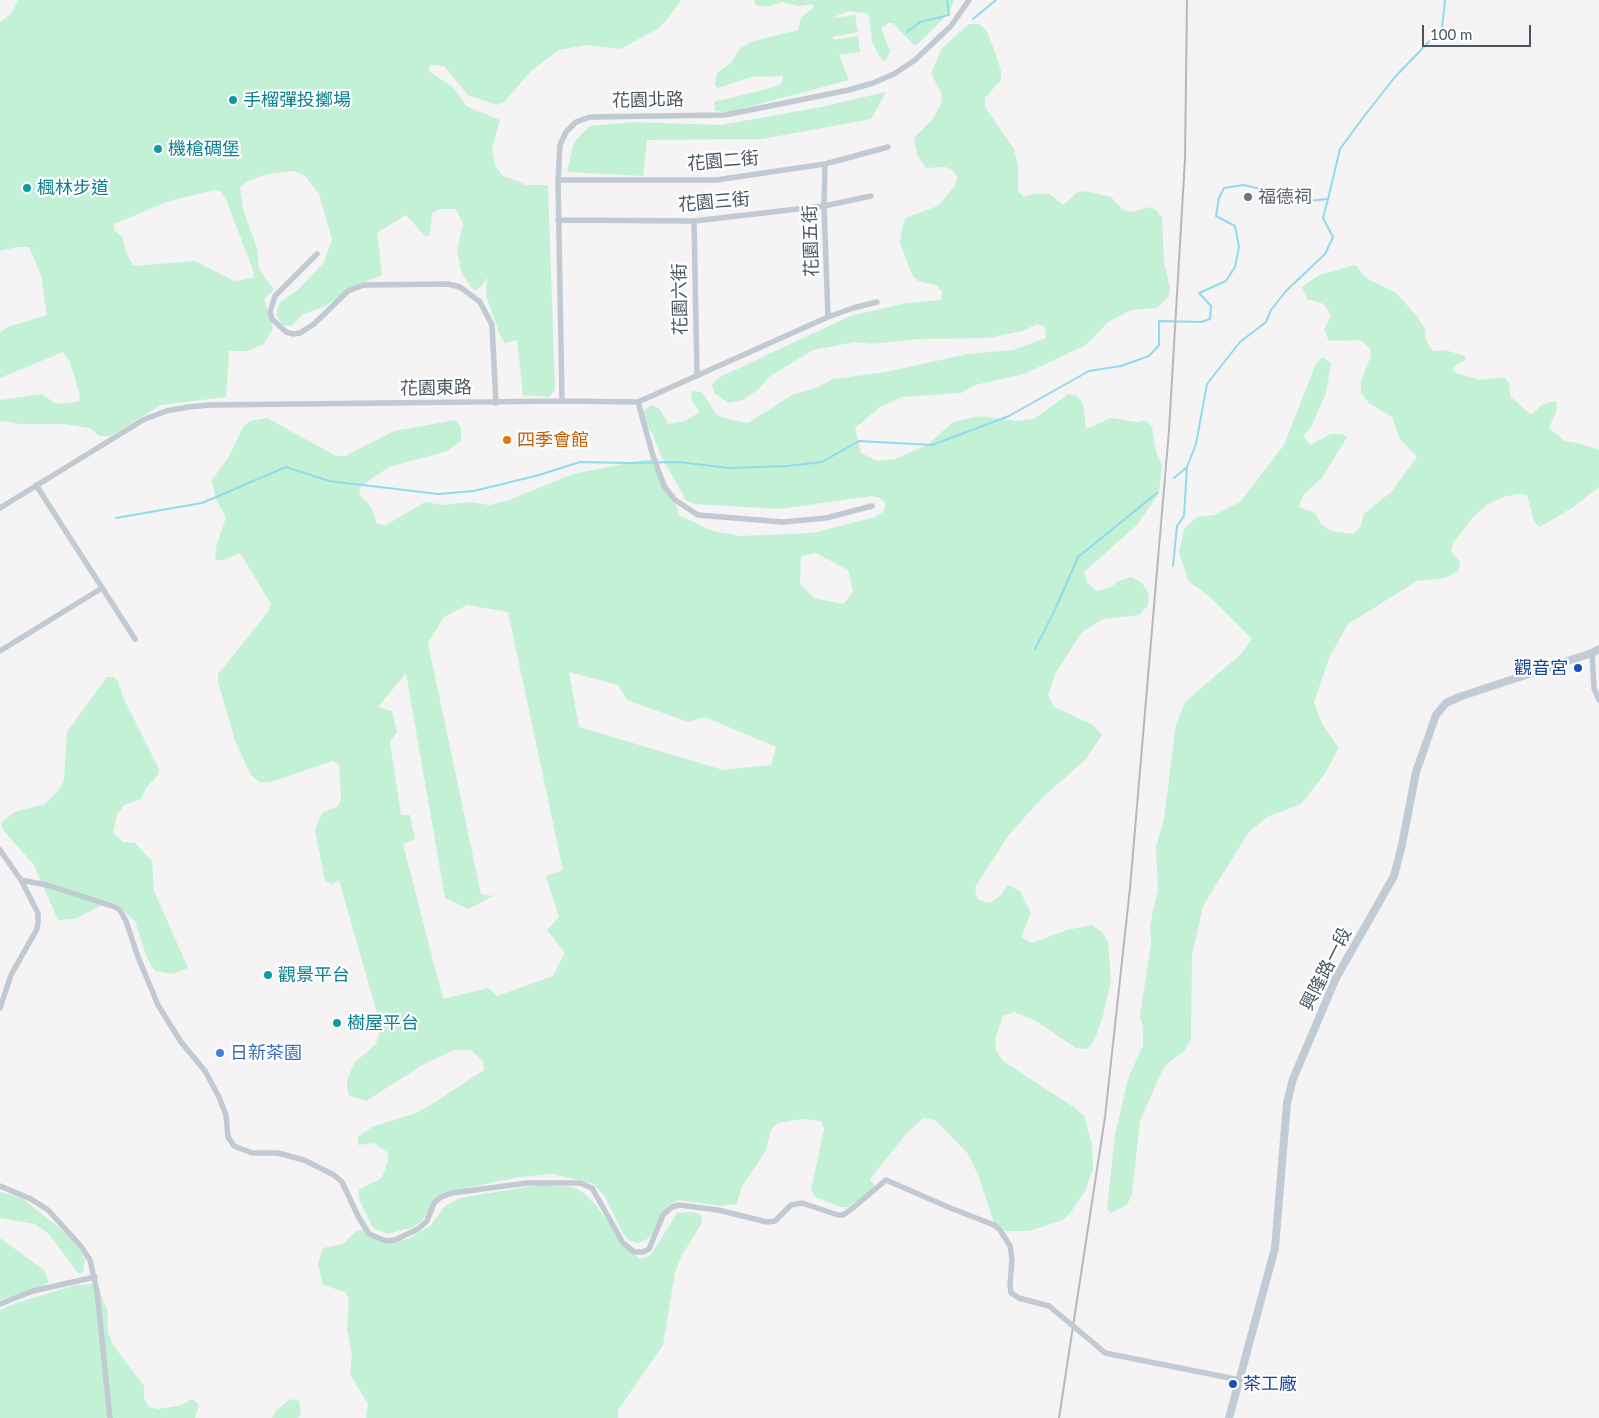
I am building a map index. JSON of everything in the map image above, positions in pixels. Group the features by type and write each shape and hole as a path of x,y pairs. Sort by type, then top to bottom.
{"street":[{"name":"花園北路","path":"562,401 558,180 560,144 566,132 576,122 590,116 607,115 726,115 849,90 873,83 894,74 915,60 951,26 969,0"},
{"name":"花園二街","path":"558,180 716,180 825,164 888,147"},
{"name":"花園五街","path":"825,164 824,206 828,317"},
{"name":"花園三街","path":"558,220 694,221 824,206 871,196"},
{"name":"花園六街","path":"694,221 697,376"},
{"path":"317,254 274,296 270,312 272,319 286,332 292,334 300,333 314,324 348,291 364,284 448,284 460,287 480,302 492,325 496,403"},
{"name":"花園東路","path":"0,508 143,420 166,412 188,407 562,401 638,402 828,317 878,302"},
{"path":"638,402 652,456 664,486 675,500 698,514 783,522 826,518 872,506"},
{"path":"36,486 135,639"},
{"path":"0,652 102,588"},
{"path":"1596,651 1594,688 1599,700"},
{"name":"興隆路一段","path":"1229,1418 1275,1248 1288,1103 1293,1079 1336,978 1394,876 1402,846 1416,772 1436,715 1446,703 1460,697 1596,651"},
{"path":"0,850 21,880 38,913 37,929 11,976 0,1008"},
{"path":"21,880 47,885 120,910 158,1005 181,1042 205,1071 219,1097 226,1115 228,1137 234,1146 252,1153 278,1153 304,1160 334,1175 342,1182 369,1234 380,1239 386,1241 395,1240 418,1229 427,1221 434,1203 441,1197 452,1193 527,1183 580,1183 592,1188 623,1243 634,1252 643,1252 649,1248 663,1215 672,1207 679,1205 718,1210 767,1222 774,1221 791,1206 802,1204 843,1215 886,1180 994,1225 1000,1230 1010,1246 1012,1259 1011,1293 1019,1298 1049,1306 1104,1353 1240,1380"},
{"path":"0,1186 31,1199 48,1210 80,1244 90,1260 95,1277 110,1418"},
{"path":"0,1304 33,1291 95,1277"}],"green space":[{"path":"18,0 681,0 665,22 656,30 620,49 586,45 559,50 531,71 505,101 497,105 468,95 444,66 431,65 428,68 430,72 454,88 466,106 500,120 492,149 495,166 503,176 523,183 525,186 548,185 555,389 549,397 523,395 517,340 505,343 500,335 486,296 487,277 476,290 472,288 462,274 457,250 463,224 456,209 440,209 432,213 430,234 426,237 406,215 377,233 382,275 353,287 324,307 303,314 291,326 282,325 276,314 280,302 298,290 324,262 332,239 319,194 305,176 294,171 267,174 246,182 240,188 243,209 257,248 259,269 274,290 264,299 273,328 264,344 247,351 227,351 229,353 226,397 161,405 111,436 99,436 90,428 64,424 0,422 0,400 42,394 56,404 79,402 80,396 70,362 63,352 0,378 0,332 8,327 47,315 41,275 29,247 17,247 0,251 0,22 10,15","holes":["215,190 221,192 227,202 254,273 253,278 234,281 195,261 133,266 125,250 123,238 114,230 114,224 169,201"]},
{"path":"754,0 954,0 949,13 918,44 914,45 893,23 889,23 881,28 890,51 885,62 879,56 872,41 869,16 866,13 848,11 832,18 855,15 858,32 832,37 834,40 858,36 860,52 839,55 849,80 729,112 715,111 714,102 779,86 783,80 782,76 751,77 718,88 715,85 717,73 731,63 740,48 751,42 798,30 801,18 814,7 812,4 799,6 782,2 770,6 757,6"},
{"path":"969,24 979,24 986,30 1001,71 1001,80 985,98 985,107 1014,149 1018,166 1018,191 1024,197 1032,194 1050,194 1063,205 1076,193 1085,191 1111,197 1123,210 1132,212 1149,207 1157,211 1162,218 1164,262 1170,288 1169,296 1157,308 1131,310 1108,322 1086,345 1024,374 975,385 961,393 902,397 880,407 855,428 861,453 877,461 895,459 927,445 953,422 981,416 1016,421 1034,419 1068,394 1077,396 1083,403 1086,429 1111,418 1137,422 1146,420 1152,427 1156,452 1162,465 1159,493 1137,525 1084,572 1087,583 1097,591 1109,588 1119,581 1131,577 1142,583 1149,594 1148,605 1139,615 1103,619 1082,632 1056,672 1048,695 1054,707 1093,725 1102,735 1086,759 1041,799 1008,836 975,887 977,899 990,903 1001,895 1008,885 1020,891 1031,913 1021,937 1032,943 1067,930 1092,925 1102,932 1108,942 1111,980 1103,1016 1095,1039 1087,1049 1076,1048 1036,1021 1014,1012 1003,1016 995,1039 996,1051 1003,1061 1075,1108 1084,1116 1092,1144 1093,1168 1085,1191 1071,1212 1063,1220 1029,1231 1006,1231 994,1223 979,1177 968,1154 935,1120 923,1118 906,1134 870,1179 875,1186 871,1194 848,1207 840,1207 816,1197 811,1190 824,1129 821,1121 803,1119 778,1123 772,1128 765,1152 741,1188 737,1204 721,1206 678,1200 669,1205 652,1234 646,1240 638,1243 630,1241 624,1235 605,1197 594,1184 553,1174 519,1177 467,1188 437,1201 427,1216 414,1227 388,1234 373,1228 359,1199 359,1190 382,1178 388,1161 388,1153 374,1143 358,1145 358,1137 372,1127 416,1113 432,1104 484,1070 483,1061 471,1050 454,1050 424,1064 366,1101 350,1096 347,1089 347,1081 354,1063 376,1044 381,1027 339,880 332,884 325,881 315,830 322,813 338,806 341,798 339,764 332,761 268,783 259,782 251,775 235,741 218,682 218,674 268,612 271,604 240,553 224,560 215,560 217,543 226,518 215,497 212,480 228,458 243,427 250,421 267,418 336,456 345,456 394,431 455,420 461,427 461,441 447,451 389,467 361,486 359,494 371,507 377,524 386,525 425,502 443,505 470,502 489,505 507,501 573,474 644,460 654,460 659,466 680,516 713,531 740,536 813,533 875,517 883,512 886,504 880,498 872,496 779,509 694,504 686,500 661,456 652,433 643,420 644,410 652,405 660,409 668,424 685,421 700,412 691,399 692,391 702,392 716,414 723,418 748,423 792,395 818,387 833,379 886,372 968,354 1013,350 1046,338 1045,327 1037,324 1022,331 988,338 920,339 871,344 855,342 813,350 769,377 758,390 743,400 728,403 714,393 712,385 718,378 850,316 906,303 941,300 942,291 936,285 918,281 912,275 900,243 905,218 938,206 955,186 957,177 953,170 945,167 926,168 917,155 914,138 933,119 941,104 942,95 931,73 942,48","holes":["816,553 848,570 853,592 843,604 814,598 800,584 801,556","467,605 508,612 563,870 546,876 559,917 547,930 565,953 553,976 497,996 488,988 443,999 403,844 415,839 410,815 401,815 390,742 397,732 392,711 378,707 406,673 445,898 468,909 493,896 481,894 428,643 444,617","569,672 618,685 627,700 688,722 705,717 776,747 771,765 723,770 579,727"]},
{"path":"886,92 871,119 762,139 647,140 643,176 567,172 574,142 590,126 633,122 721,125 821,107"},
{"path":"1355,265 1366,278 1396,293 1416,315 1425,329 1426,341 1433,351 1445,350 1465,356 1465,360 1454,366 1453,370 1456,373 1480,380 1504,377 1509,383 1510,396 1531,415 1543,404 1556,401 1557,409 1549,428 1565,441 1599,450 1599,487 1572,508 1540,527 1534,522 1527,495 1518,494 1503,497 1488,504 1474,516 1453,543 1451,551 1460,562 1458,571 1445,578 1417,581 1348,624 1330,656 1314,702 1322,724 1339,748 1324,775 1301,804 1267,817 1248,833 1203,906 1192,955 1191,1039 1185,1050 1166,1065 1157,1082 1140,1121 1132,1194 1127,1205 1110,1213 1107,1208 1115,1135 1128,1079 1143,1045 1143,1028 1140,1016 1151,944 1150,925 1158,890 1156,847 1164,819 1176,724 1186,701 1241,654 1252,639 1209,596 1189,582 1179,553 1184,529 1197,517 1214,515 1240,502 1284,445 1315,366 1322,357 1331,363 1326,393 1311,427 1303,436 1310,445 1331,434 1342,434 1347,437 1322,478 1303,495 1299,507 1315,513 1321,524 1331,531 1354,534 1361,525 1364,514 1391,492 1417,457 1400,439 1392,417 1369,403 1361,393 1361,380 1371,356 1370,348 1360,340 1329,341 1324,330 1331,315 1324,304 1307,299 1302,287 1319,275"},
{"path":"107,677 114,677 118,682 124,699 159,769 158,775 146,788 141,799 124,805 117,815 113,833 123,842 135,843 152,861 154,891 188,968 172,974 155,971 146,956 135,921 117,905 106,903 75,919 58,920 34,865 3,830 1,824 15,812 45,804 58,791 64,780 67,732"},
{"path":"538,1185 572,1187 583,1192 595,1204 627,1249 640,1259 651,1255 677,1213 693,1212 701,1215 702,1223 682,1255 675,1272 663,1345 618,1410 618,1418 366,1418 368,1404 350,1374 352,1355 347,1329 349,1299 345,1292 323,1285 318,1264 323,1248 343,1244 355,1232 363,1229 388,1242 408,1239 430,1226 445,1206 460,1198"},
{"path":"0,1192 22,1198 74,1240 85,1259 83,1272 80,1274 77,1272 49,1234 35,1224 0,1218"},
{"path":"0,1238 44,1270 49,1282 43,1286 0,1300"},
{"path":"93,1284 99,1290 107,1310 108,1332 113,1345 144,1386 144,1399 149,1407 158,1409 182,1405 192,1399 199,1405 195,1418 0,1418 0,1310 16,1303 76,1285"},
{"path":"290,1399 299,1401 301,1414 298,1418 272,1418 276,1411"}],"waterway":[{"path":"907,32 920,22 949,15 947,0"},
{"path":"973,19 996,0"},
{"path":"116,518 202,503 286,467 329,481 438,494 474,491 539,475 580,462 679,462 729,468 787,466 822,462 859,441 932,445 1009,416 1089,371 1121,366 1149,356 1159,345 1159,321 1201,322 1210,319 1211,306 1199,293 1226,281 1235,267 1239,247 1235,226 1216,216 1219,198 1224,188 1243,185 1307,201 1328,199 1340,149 1395,77 1442,28 1445,0"},
{"path":"1174,478 1187,467 1196,444 1207,384 1240,342 1266,322 1271,310 1286,291 1325,254 1333,237 1323,218 1328,199"},
{"path":"1173,566 1177,526 1184,516 1187,467"},
{"path":"1035,649 1055,610 1078,557 1157,493"}],"railway":[{"path":"1059,1418 1105,1117 1130,888 1169,430 1185,159 1187,0"}],"place":[{"name":"手榴彈投擲場","path":"233,100"},
{"name":"機槍碉堡","path":"158,149"},
{"name":"楓林步道","path":"27,188"},
{"name":"福德祠","path":"1248,197"},
{"name":"四季會館","path":"507,440"},
{"name":"觀音宮","path":"1578,668"},
{"name":"觀景平台","path":"268,975"},
{"name":"樹屋平台","path":"337,1023"},
{"name":"日新茶園","path":"220,1053"},
{"name":"茶工廠","path":"1233,1384"}]}
